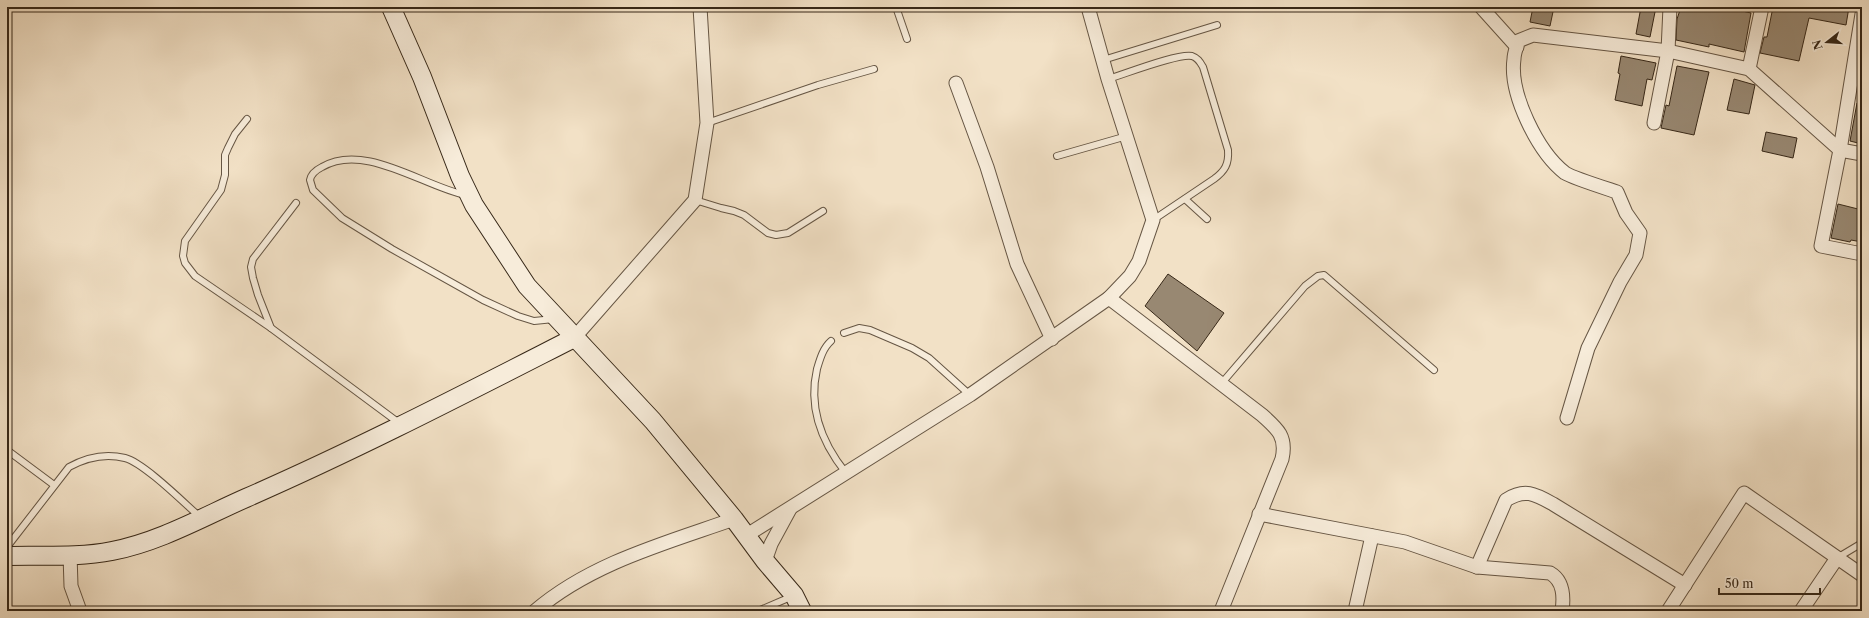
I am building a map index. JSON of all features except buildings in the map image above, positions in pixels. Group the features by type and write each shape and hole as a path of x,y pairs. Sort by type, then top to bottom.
{"street":[{"path":"391,7 422,77 460,176 496,241 527,286 653,421 747,535 765,562 798,603"},
{"path":"7,556 90,554 136,545 201,518 402,425 574,338 695,200 707,123 700,7"},
{"path":"747,535 970,396 1108,298 1130,276 1139,261 1153,220 1108,79 1088,7"},
{"path":"1481,7 1517,47"},
{"path":"1654,123 1668,51 1670,7"},
{"path":"1748,69 1762,7"},
{"path":"1862,14 1840,150 1821,246 1862,254"},
{"path":"1567,418 1588,348 1620,282 1636,255 1640,233 1626,213 1616,192 1566,173 1546,154 1525,116 1517,93 1514,59 1518,41 1533,35 1668,51 1748,69 1840,150 1862,154"},
{"path":"956,83 987,167 1017,264 1052,339"},
{"path":"1108,298 1274,426 1283,438 1284,448 1282,459 1220,611"},
{"path":"1668,611 1744,492 1862,575"},
{"path":"1477,568 1506,500 1516,494 1526,493 1536,494 1685,585"},
{"path":"765,562 771,544 791,508"},
{"path":"1259,514 1405,542 1477,568 1550,572 1556,576 1562,590 1562,611"},
{"path":"542,608 576,581 603,568 641,552 734,519"},
{"path":"1355,611 1372,536"},
{"path":"70,554 71,586 80,611"},
{"path":"1801,611 1836,558"}],"lane":[{"path":"896,7 906,39"},
{"path":"1103,60 1217,25"},
{"path":"1108,79 1179,57 1193,57 1198,59 1203,66 1228,150 1228,159 1223,173 1153,220"},
{"path":"707,123 818,85 874,69"},
{"path":"247,119 235,134 225,155 225,175 221,190 185,241 183,256 186,263 195,276 271,328 402,425"},
{"path":"1056,156 1127,136"},
{"path":"470,196 447,191 392,168 354,159 340,160 327,164 316,170 310,180 313,190 342,218 483,300 518,316 534,321 557,319"},
{"path":"1185,199 1208,219"},
{"path":"695,200 744,215 768,233 776,234 788,233 823,211"},
{"path":"271,328 258,295 251,267 253,260 296,203"},
{"path":"1220,384 1305,286 1318,276 1324,276 1434,370"},
{"path":"844,333 859,328 870,330 912,348 929,358 970,396"},
{"path":"831,342 825,348 819,362 815,378 814,402 822,434 828,448 846,473"},
{"path":"7,450 54,485"},
{"path":"7,547 54,485 70,467 82,460 102,456 126,459 149,472 201,518"},
{"path":"1836,558 1862,542"},
{"path":"758,611 798,603 808,611"},
{"path":"704,610 719,611"}]}
